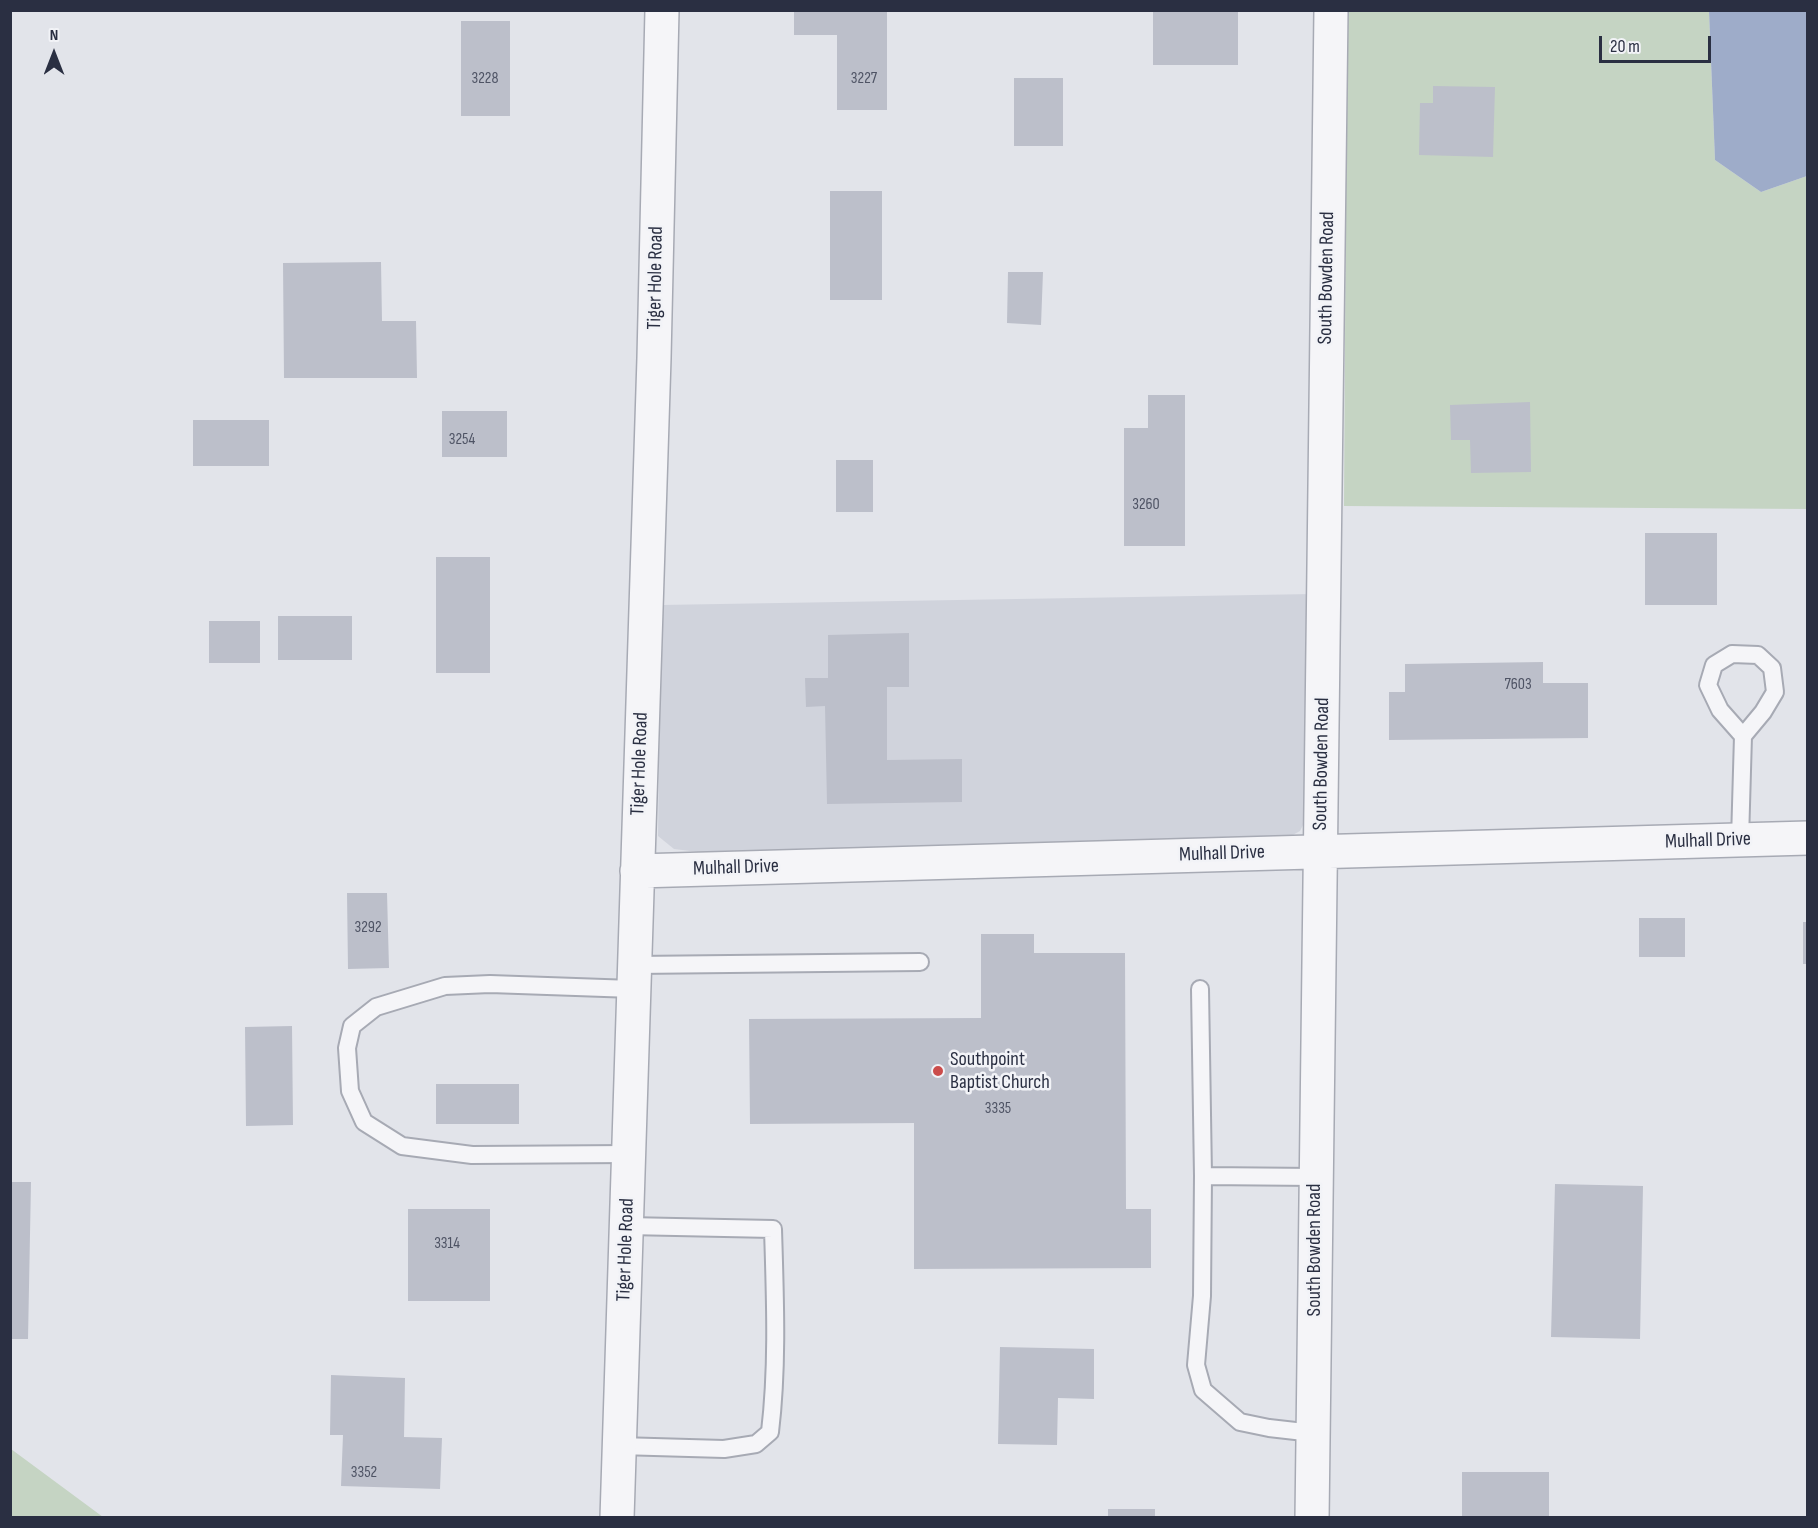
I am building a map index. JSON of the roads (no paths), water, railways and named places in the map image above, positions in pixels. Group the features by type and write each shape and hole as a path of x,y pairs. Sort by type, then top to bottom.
{"street":[{"name":"Tiger Hole Road","path":"617,1518 654,358 662,10"},
{"name":"South Bowden Road","path":"1312,1518 1331,10"},
{"name":"Mulhall Drive","path":"637,871 1808,838"}],"lane":[{"path":"1740,840 1743,736 1763,712 1775,692 1772,668 1758,655 1732,654 1714,664 1708,685 1720,710 1743,736"},
{"path":"629,1154 472,1155 402,1146 364,1122 350,1091 347,1048 351,1026 376,1007 445,986 920,962"},
{"path":"1200,989 1202,1296 1196,1365 1203,1390 1240,1422 1314,1433"},
{"path":"1203,1176 1316,1177"},
{"path":"619,1446 724,1449 756,1444 770,1432 774,1401 773,1229 627,1226"}],"water":[{"path":"1709,11 1807,11 1807,176 1761,192 1715,160"}],"place":[{"name":"Southpoint Baptist Church","path":"938,1071"}]}
